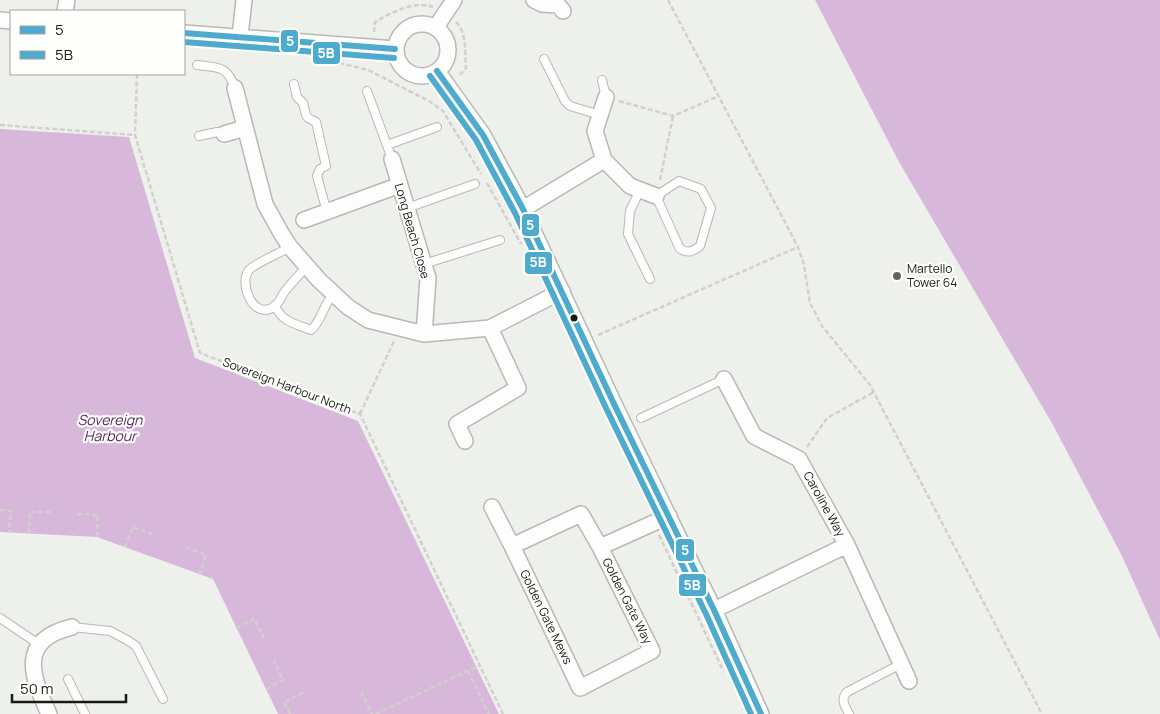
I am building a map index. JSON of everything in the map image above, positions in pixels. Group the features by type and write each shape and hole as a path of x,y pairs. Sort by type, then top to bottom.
{"street":[{"path":"240,36 244,0"},
{"path":"436,27 454,0"},
{"path":"534,0 542,4 558,5 563,11"},
{"path":"418,23 436,27 446,38 448,53 446,60 437,71 428,75 418,76 409,73 401,67 396,58 395,49 397,40 402,32 409,26 418,23"},
{"path":"185,33 395,49"},
{"path":"437,71 483,135 522,209 762,714"},
{"path":"235,88 265,204 290,247 334,294 348,307 368,320 424,334 490,328 562,291"},
{"path":"606,97 595,131 604,160 630,186 656,196"},
{"path":"224,134 245,128"},
{"name":"Long Beach Close","path":"389,152 428,278 424,334"},
{"path":"522,209 604,160"},
{"path":"304,220 400,186"},
{"path":"465,441 457,424 518,388 490,328"},
{"name":"Caroline Way","path":"724,379 754,436 799,459 847,545 909,681"},
{"name":"Golden Gate Mews","path":"492,507 580,688"},
{"path":"512,546 581,514 600,547"},
{"name":"Golden Gate Way","path":"580,688 652,651 600,547 669,516"},
{"name":"Caroline Way","path":"714,610 847,545"},
{"path":"49,714 36,684 33,673 33,661 46,637 58,630 72,627"}],"lane":[{"path":"544,59 565,101 570,106 600,115"},
{"path":"196,65 220,68 231,75 235,88"},
{"path":"602,80 606,97"},
{"path":"294,84 297,97 303,103 306,115 316,122 326,166 320,170 317,176 328,212"},
{"path":"367,92 389,152 437,128"},
{"path":"199,136 217,132 224,134"},
{"path":"679,180 701,189 711,208 700,246 691,252 685,252 680,249 656,196 679,180"},
{"path":"407,208 475,184"},
{"path":"640,190 630,211 628,234 650,279"},
{"path":"424,264 500,240"},
{"path":"290,247 250,269 245,280 251,302 258,309 264,310 275,305 307,266"},
{"path":"275,305 278,314 286,320 311,330 317,325 326,301 334,294"},
{"path":"641,418 724,379"},
{"path":"0,618 40,645"},
{"path":"72,627 110,632 123,637 136,646 163,699"},
{"path":"849,714 843,702 843,696 846,692 901,664"},
{"path":"68,679 85,714"}],"path":[{"path":"668,0 798,246 804,265 810,303 822,326 874,392 1042,714"},
{"path":"374,22 402,8 428,5 436,8"},
{"path":"452,17 460,25 464,40 466,68 461,74"},
{"name":"Sovereign Harbour North","path":"137,75 135,134 200,353 360,414 503,714"},
{"path":"606,97 673,116 718,96"},
{"path":"656,196 673,116"},
{"path":"0,126 135,134"},
{"path":"580,329 598,335 798,246"},
{"path":"360,414 399,329"},
{"path":"799,459 827,418 874,392"},
{"path":"0,510 11,511 9,533"},
{"path":"29,534 30,512 53,512"},
{"path":"77,514 98,515 97,537"},
{"path":"125,547 133,527 152,534"},
{"path":"186,546 206,555 199,574"},
{"path":"236,628 254,618 264,638"},
{"path":"266,689 283,680 274,661"},
{"path":"376,714 480,665"},
{"path":"468,671 489,714"},
{"path":"290,714 284,702 304,692"},
{"path":"360,692 372,714"}],"water":[{"path":"815,0 1160,0 1160,640 1121,554 1053,425 899,162"},
{"name":"Sovereign Harbour","path":"0,129 129,137 195,358 358,421 499,714 278,714 213,579 97,537 0,532"}],"transit line":[{"name":"5","path":"185,33 395,49"},
{"name":"5B","path":"185,42 394,58"},
{"name":"5","path":"437,71 483,135 523,209 614,404 714,610 761,714"},
{"name":"5B","path":"430,76 476,140 515,213 606,408 706,614 751,714"}],"place":[{"name":"Martello Tower 64","path":"897,276"}]}
